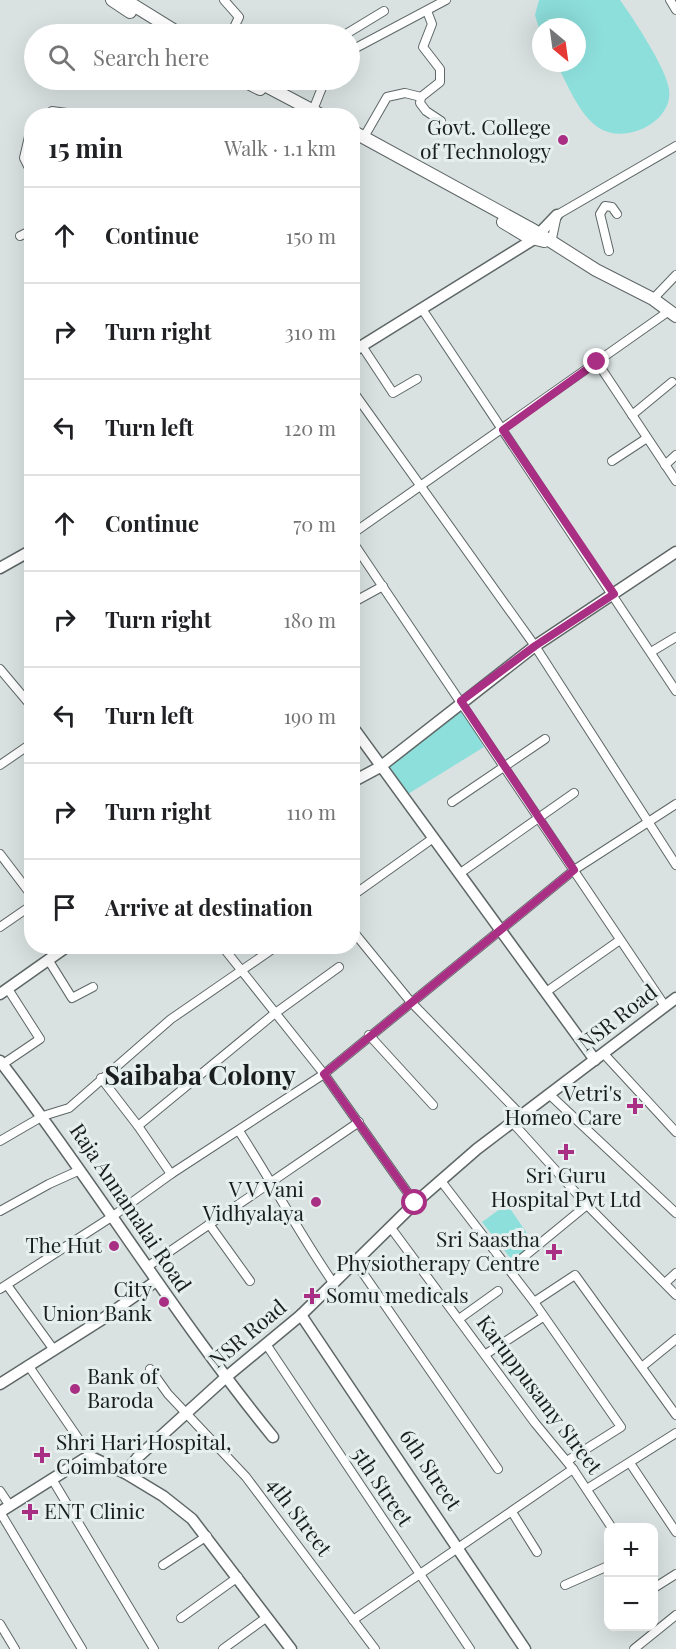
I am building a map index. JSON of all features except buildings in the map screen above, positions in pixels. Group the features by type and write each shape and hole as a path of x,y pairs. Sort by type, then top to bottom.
{"main road":[{"path":"112,0 151,24"},
{"path":"125,0 164,24"},
{"path":"263,90 302,108"},
{"path":"278,90 306,108"},
{"path":"360,139 653,299 672,314"}],"street":[{"path":"224,0 239,17 238,24"},
{"path":"360,46 446,0"},
{"path":"670,0 676,10"},
{"path":"360,26 384,11"},
{"path":"427,11 432,24 423,47 440,69 440,82 421,97 420,103 426,111 441,121"},
{"path":"317,108 322,90"},
{"path":"360,135 387,97 405,93 421,97"},
{"path":"360,347 536,236 557,215 676,146"},
{"path":"597,192 605,206"},
{"path":"605,206 612,207 617,214"},
{"path":"605,206 600,214 609,251"},
{"path":"551,243 557,215"},
{"path":"20,236 24,234"},
{"path":"653,299 676,275"},
{"path":"422,309 614,594 676,691"},
{"path":"360,529 597,362 672,314"},
{"path":"360,353 393,393 417,379"},
{"path":"597,362 676,481"},
{"path":"632,415 672,382"},
{"path":"360,402 535,646 676,865"},
{"path":"612,461 647,438"},
{"path":"665,465 676,455"},
{"path":"360,778 380,767 461,701 535,646 676,552"},
{"path":"360,553 665,1006"},
{"path":"0,568 24,554"},
{"path":"360,599 383,586"},
{"path":"651,652 676,637"},
{"path":"0,669 4,682 24,700"},
{"path":"360,738 546,992 599,1057 676,1132"},
{"path":"452,802 545,739"},
{"path":"0,765 24,748"},
{"path":"459,874 574,793"},
{"path":"54,1350 3,1287 324,1074 410,1001 574,870 676,804"},
{"path":"360,890 432,839"},
{"path":"0,854 24,886"},
{"path":"0,927 24,910"},
{"path":"360,940 410,1001 516,1119 587,1205 676,1294"},
{"path":"546,992 620,940"},
{"path":"1,1063 40,1039 4,992 58,954"},
{"path":"229,954 360,1122 415,1203"},
{"path":"0,1141 43,1116 69,1108 171,1019 265,954"},
{"path":"49,961 72,998 93,987"},
{"path":"138,1126 274,1014 339,967"},
{"name":"NSR Road","path":"125,1473 225,1378 301,1315 415,1203 516,1119 676,998"},
{"path":"369,1035 433,1106"},
{"name":"Raja Annamalai Road","path":"1,1063 43,1116 225,1378 273,1437"},
{"path":"101,1078 171,1174"},
{"path":"550,1095 676,1213"},
{"path":"147,1267 360,1122"},
{"path":"239,1131 272,1182 303,1240 334,1284"},
{"path":"0,1211 80,1170"},
{"path":"441,1181 534,1302 621,1427 567,1461"},
{"path":"509,1269 587,1205"},
{"path":"209,1224 250,1281"},
{"name":"Karuppusamy Street","path":"391,1228 486,1354 535,1424 573,1468 609,1523"},
{"path":"356,1263 498,1469"},
{"path":"665,1283 676,1273"},
{"path":"534,1302 575,1275 676,1414"},
{"path":"0,1384 156,1281"},
{"path":"459,1319 498,1291"},
{"name":"6th Street","path":"301,1315 459,1547 525,1649"},
{"path":"486,1354 543,1317"},
{"path":"643,1366 676,1339"},
{"name":"5th Street","path":"266,1344 470,1649"},
{"path":"28,1365 91,1457 125,1473 163,1496 192,1519 291,1649"},
{"name":"4th Street","path":"150,1370 168,1394 188,1412 246,1477 375,1649"},
{"path":"587,1489 676,1433"},
{"path":"4,1510 77,1462 91,1457"},
{"path":"630,1463 676,1532"},
{"path":"353,1620 573,1468"},
{"path":"52,1479 154,1649"},
{"path":"0,1491 4,1510 82,1649"},
{"path":"512,1512 537,1552"},
{"path":"163,1565 207,1536"},
{"path":"565,1585 604,1568"},
{"path":"658,1585 676,1574"},
{"path":"181,1618 238,1577"},
{"path":"658,1626 676,1615"},
{"path":"223,1649 267,1617"},
{"path":"0,1624 15,1649"},
{"path":"634,1649 651,1631"}],"shaded area":[{"path":"539,0 620,0 648,43 667,80 668,101 664,111 646,127 634,132 610,133 599,128 585,115 561,72 586,72 586,18 536,18"},
{"path":"460,706 484,747 408,794 384,768"},
{"path":"507,1204 535,1245 512,1260 482,1222"}],"place":[{"name":"Govt. College of Technology","path":"563,140"},
{"name":"Vetri's Homeo Care","path":"635,1106"},
{"name":"Sri Guru Hospital Pvt Ltd","path":"566,1152"},
{"name":"V V Vani Vidhyalaya","path":"316,1202"},
{"name":"The Hut","path":"114,1246"},
{"name":"Sri Saastha Physiotherapy Centre","path":"554,1252"},
{"name":"Somu medicals","path":"312,1296"},
{"name":"City Union Bank","path":"164,1302"},
{"name":"Bank of Baroda","path":"75,1389"},
{"name":"Shri Hari Hospital, Coimbatore","path":"42,1455"},
{"name":"ENT Clinic","path":"30,1512"}],"district":[{"name":"Saibaba Colony","path":"200,1076"}],"route":[{"path":"415,1203 324,1074 410,1001 574,870 461,701 535,646 614,594 503,430 597,362"}]}
